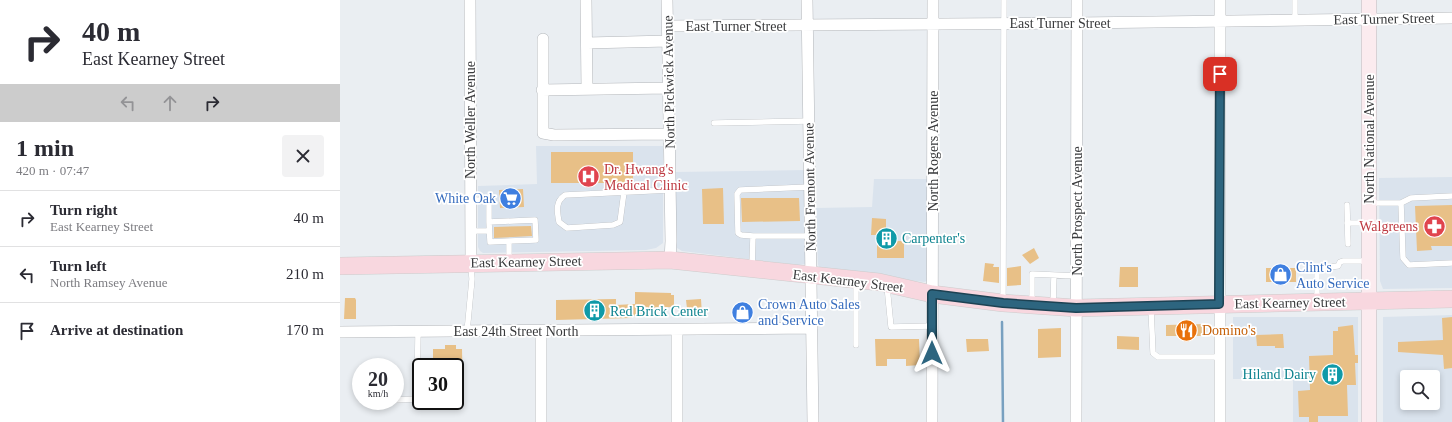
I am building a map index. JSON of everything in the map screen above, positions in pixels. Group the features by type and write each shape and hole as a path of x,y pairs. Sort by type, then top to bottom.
{"main road":[{"name":"North National Avenue","path":"1369,0 1369,422"},
{"name":"East Kearney Street","path":"340,266 670,260 856,280 886,284 932,294 1003,303 1076,308 1452,299"}],"street":[{"name":"North Weller Avenue","path":"470,0 470,263"},
{"path":"586,0 587,89"},
{"name":"North Pickwick Avenue","path":"667,0 670,134 670,260"},
{"name":"North Fremont Avenue","path":"807,0 813,422"},
{"name":"North Rogers Avenue","path":"932,422 933,0"},
{"name":"North Prospect Avenue","path":"1076,422 1077,0"},
{"path":"1220,0 1220,422"},
{"name":"East Turner Street","path":"668,26 808,26 933,23 1077,23 1452,18"},
{"path":"542,39 543,133 547,135 670,134"},
{"path":"587,43 668,41"},
{"path":"542,90 668,88"},
{"name":"East 24th Street North","path":"340,332 812,328"},
{"path":"677,330 677,422"},
{"path":"541,331 541,422"}],"lane":[{"path":"1003,303 1004,0"},
{"path":"1295,0 1295,20"},
{"path":"714,123 809,121"},
{"path":"810,187 740,190 737,194 736,200 738,233 741,235 810,236"},
{"path":"624,192 620,222 613,225 567,228 559,222 557,207 560,199 565,195 624,192 670,190"},
{"path":"1369,203 1401,203 1411,198 1452,196"},
{"path":"470,200 489,200 489,222 489,231 490,242 500,240 536,240 535,220 511,224 489,222"},
{"path":"1401,203 1403,258 1409,265 1452,263"},
{"path":"1347,205 1348,244"},
{"path":"1347,223 1369,223"},
{"path":"470,231 489,231"},
{"path":"751,269 753,236"},
{"path":"509,263 511,240"},
{"path":"1317,302 1317,268 1338,266 1340,262 1343,261 1369,262"},
{"path":"467,332 472,279 470,263"},
{"path":"1032,305 1032,274 1077,276"},
{"path":"1052,307 1054,275"},
{"path":"856,280 856,345"},
{"path":"886,284 892,327 932,326"},
{"path":"1151,306 1153,353 1158,357 1219,357"},
{"path":"404,400 417,399 418,332"}],"shaded area":[{"path":"536,146 663,146 663,243 656,248 646,250 483,253 480,251 478,247 478,186 537,184"},
{"path":"806,170 807,264 798,265 682,251 677,248 674,238 675,172"},
{"path":"1452,177 1452,288 1383,289 1380,281 1379,178"},
{"path":"874,179 927,179 927,281 924,282 821,269 818,265 816,208 872,207"},
{"path":"1452,315 1452,422 1383,422 1383,317"},
{"path":"1233,317 1358,317 1358,422 1293,422 1293,379 1233,379"}],"building":[{"path":"551,152 633,152 633,183 551,183"},
{"path":"723,188 724,224 703,224 702,189"},
{"path":"523,189 524,207 500,208 499,190"},
{"path":"741,198 799,198 800,221 742,222"},
{"name":"Walgreens","path":"1452,205 1452,246 1431,246 1432,250 1417,251 1415,206"},
{"name":"Carpenter's","path":"872,218 886,219 886,230 894,230 894,241 904,241 904,258 877,258 877,235 871,235"},
{"path":"531,226 532,236 494,238 494,227"},
{"path":"1034,248 1039,258 1030,264 1022,255"},
{"path":"985,263 994,264 993,267 999,267 999,283 983,281"},
{"path":"1021,266 1021,285 1007,286 1007,268"},
{"path":"1120,267 1138,267 1138,287 1119,287"},
{"name":"Clint's Auto Service","path":"1266,268 1296,268 1296,282 1266,282"},
{"name":"Red Brick Center","path":"635,292 671,293 671,295 674,295 674,307 646,308 646,316 631,316 632,318 556,320 556,300 616,299 616,305 635,304"},
{"path":"345,298 355,298 356,319 344,319"},
{"path":"701,299 702,315 697,315 698,317 688,317 686,300"},
{"path":"1452,317 1452,368 1444,369 1443,355 1398,352 1398,342 1443,340 1442,318"},
{"name":"Domino's","path":"1207,324 1207,336 1166,336 1166,325"},
{"name":"Hiland Dairy","path":"1353,325 1355,355 1358,355 1358,363 1355,363 1356,385 1347,385 1348,416 1318,416 1318,422 1309,422 1309,417 1299,417 1298,391 1310,390 1309,356 1333,355 1333,331 1338,331 1338,327"},
{"path":"1061,328 1061,357 1038,358 1038,329"},
{"path":"1283,334 1284,348 1275,348 1275,346 1257,346 1256,335"},
{"path":"1117,336 1139,337 1139,350 1117,349"},
{"path":"875,339 919,339 920,365 906,366 906,359 887,359 887,366 876,366"},
{"path":"966,339 988,339 989,351 967,352"},
{"path":"445,345 456,345 456,349 462,349 462,358 433,358 433,349 445,349"}],"waterway":[{"path":"1002,322 1003,422"}],"place":[{"name":"Dr. Hwang's Medical Clinic","path":"589,177"},
{"name":"White Oak","path":"511,198"},
{"name":"Walgreens","path":"1434,226"},
{"name":"Carpenter's","path":"886,238"},
{"name":"Clint's Auto Service","path":"1281,275"},
{"name":"Red Brick Center","path":"594,311"},
{"name":"Crown Auto Sales and Service","path":"742,312"},
{"name":"Domino's","path":"1187,330"},
{"name":"Hiland Dairy","path":"1332,374"}],"route":[{"path":"932,353 932,294 1003,303 1076,308 1219,304 1220,74"}]}
